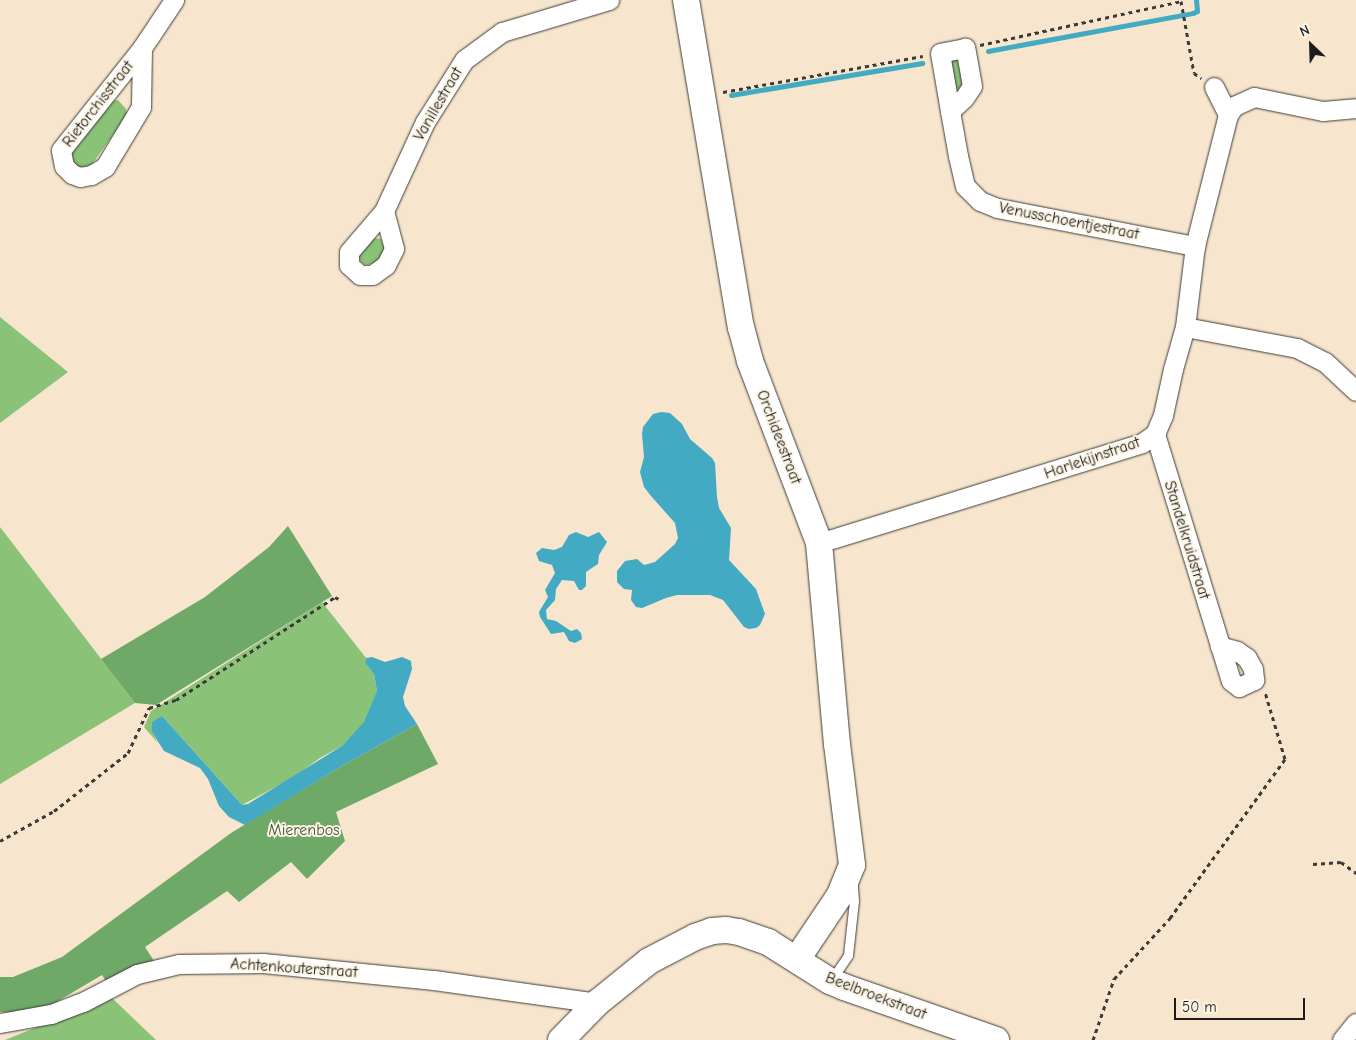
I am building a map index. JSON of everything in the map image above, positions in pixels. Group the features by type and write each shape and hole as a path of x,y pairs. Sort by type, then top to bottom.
{"street":[{"name":"Rietorchisstraat","path":"142,48 142,107 105,167 91,175 80,177 72,174 64,166 61,150 142,48 174,0"},
{"name":"Vanillestraat","path":"384,211 425,122 464,60 502,32 609,0"},
{"name":"Orchideestraat","path":"686,0 742,327 750,361 819,544 837,744 852,854 850,875 840,895 797,959"},
{"path":"940,53 965,48 972,86 964,98 950,111"},
{"name":"Venusschoentjestraat","path":"940,53 965,186 980,201 997,208 1196,246"},
{"path":"1214,87 1231,111 1254,97 1323,111 1356,108"},
{"name":"Harlekijnstraat","path":"819,544 1142,443 1154,434 1163,415 1185,327 1196,246 1231,111"},
{"path":"1185,327 1297,348 1325,362 1356,391"},
{"name":"Standelkruidstraat","path":"1154,434 1220,646 1237,651 1248,658 1253,669 1254,680"},
{"name":"Beelbroekstraat","path":"561,1040 597,1003 650,961 682,942 712,931 726,930 752,936 797,959 830,981 996,1040"},
{"name":"Achtenkouterstraat","path":"0,1023 52,1014 83,1002 138,974 179,964 272,964 434,980 597,1003"},
{"path":"1342,1040 1356,1023"}],"lane":[{"name":"Orchideestraat","path":"830,981 848,955 854,900 854,889 850,875"}],"path":[{"path":"965,48 1181,1 1194,73 1214,87"},
{"path":"702,96 940,53"},
{"path":"0,841 54,811 128,753 149,708 176,700 335,597 339,599"},
{"path":"1093,1040 1114,979 1170,918 1285,759 1266,693 1254,680"},
{"path":"1313,864 1341,862 1356,873"}],"green space":[{"path":"957,59 965,85 960,89 955,88 950,64 952,60"},
{"path":"118,100 126,109 127,115 90,167 79,167 73,163 70,154 73,147 104,107 112,101"},
{"path":"374,238 381,239 385,251 375,263 366,265 361,262 358,255"},
{"path":"0,317 68,372 0,423"},
{"path":"288,526 332,596 156,705 135,703 101,659 205,597 269,547"},
{"path":"0,527 135,703 0,784"},
{"path":"322,602 366,658 365,663 374,674 377,691 373,704 365,722 342,746 320,758 292,778 242,805 162,716 152,732 158,743 144,727 151,711"},
{"name":"Mierenbos","path":"417,724 438,764 336,812 345,841 307,879 291,862 239,902 227,891 145,947 156,964 108,984 102,975 53,1004 17,1013 0,1012 0,977 13,977 62,957 231,833 340,767"},
{"path":"111,997 156,1040 5,1040"}],"water":[{"path":"661,412 670,413 682,424 690,439 712,458 715,463 719,508 731,528 729,560 756,589 765,614 760,625 756,628 749,629 744,627 723,600 710,595 677,595 642,608 636,607 631,600 632,590 624,589 617,582 617,571 625,561 637,559 644,565 655,562 675,544 678,538 675,523 644,487 640,472 644,457 643,427 653,414"},
{"path":"576,532 588,537 599,532 607,542 599,555 598,564 586,572 586,586 579,590 574,581 562,580 556,589 555,600 546,610 547,619 556,621 571,631 577,629 581,633 582,639 575,643 569,641 564,632 551,634 540,617 539,612 548,597 545,590 555,573 552,565 539,561 536,553 542,548 554,550 562,547 569,535"},
{"path":"372,657 385,662 402,657 411,661 412,669 403,697 405,706 417,724 340,767 245,825 229,817 219,806 208,779 200,768 164,751 152,732 152,722 162,716 242,805 248,804 342,746 364,722 377,691 374,674 365,663 366,658"}],"waterway":[{"path":"988,51 1193,13 1197,11 1196,0"},
{"path":"731,95 922,63"}]}
